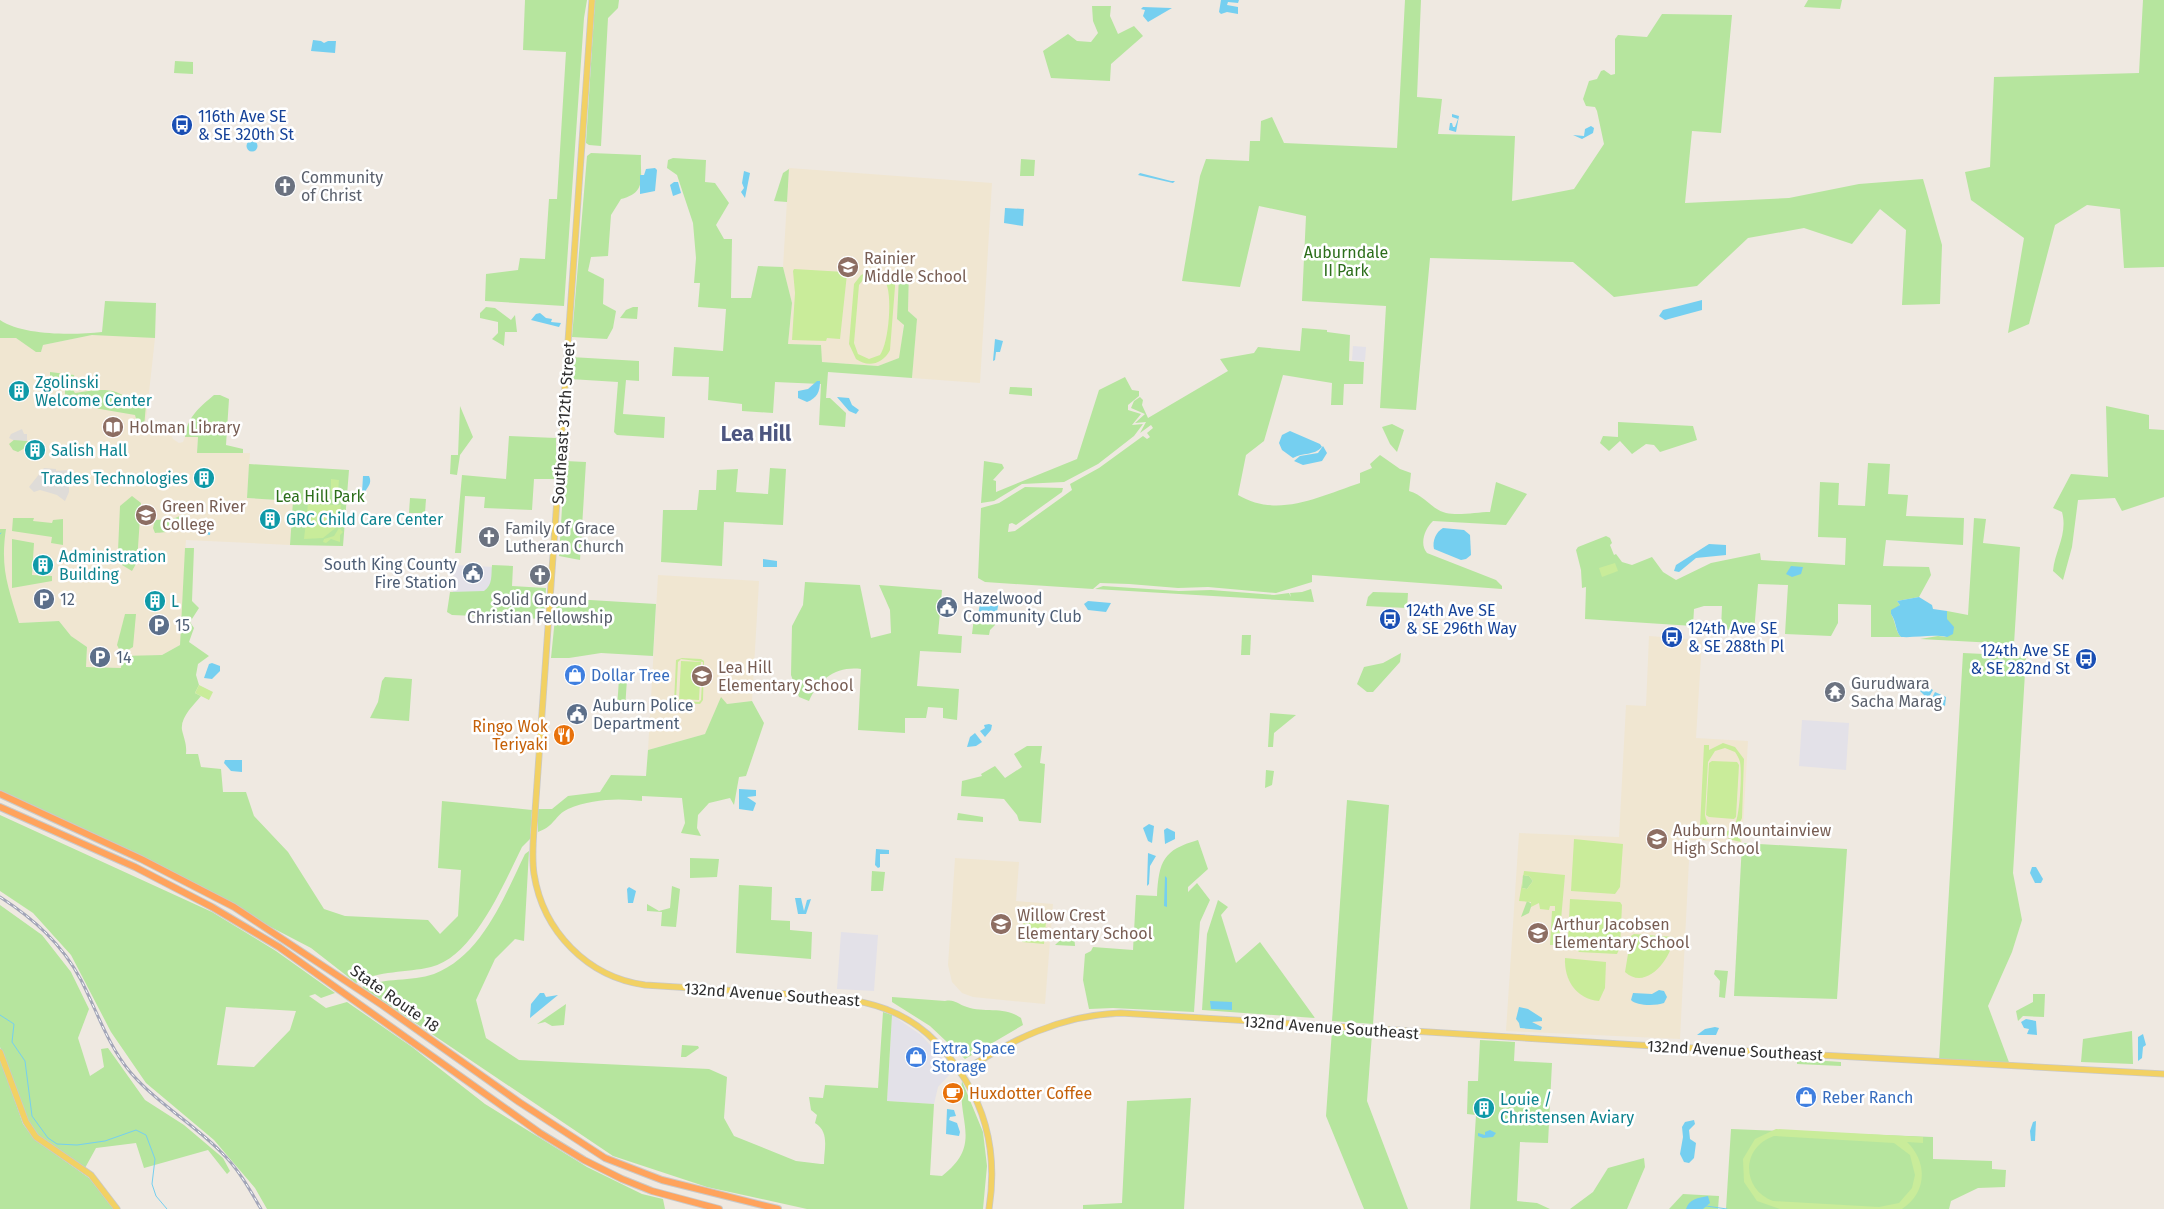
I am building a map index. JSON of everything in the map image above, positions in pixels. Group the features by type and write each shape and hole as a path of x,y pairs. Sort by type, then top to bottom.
{"highway":[{"name":"State Route 18","path":"0,794 142,859 234,907 382,1005 519,1102 605,1158 662,1180 778,1209"},
{"name":"State Route 18","path":"0,807 135,867 212,907 279,947 540,1133 584,1160 652,1191 719,1209"}],"main road":[{"name":"Southeast 312th Street","path":"556,932 538,893 534,873 533,844 592,0"},
{"name":"132nd Avenue Southeast","path":"556,932 585,961 609,975 635,983 838,997 858,999 885,1008 911,1020 925,1031 951,1057 961,1073 1008,1044 1044,1027 1079,1017 1129,1013 1371,1030 2164,1074"},
{"path":"0,1052 26,1122 33,1133 45,1144 91,1176 117,1209"},
{"path":"961,1073 974,1093 990,1140 992,1176 989,1209"}],"shaded area":[{"name":"Rainier Middle School","path":"789,168 992,183 980,383 912,378 917,319 908,311 909,270 900,358 878,366 821,362 821,345 788,344 792,303 783,267"},
{"name":"Green River College","path":"109,334 155,338 145,429 171,434 173,439 179,443 183,442 185,437 198,437 197,453 250,453 247,498 293,501 290,545 186,540 180,645 162,655 142,656 121,668 86,667 87,647 71,636 59,621 19,623 4,582 2,555 6,530 0,529 0,338 16,338 37,352 41,352 43,345 92,335"},
{"path":"1353,346 1366,347 1365,361 1352,360"},
{"path":"22,429 24,434 27,434 27,441 9,438 11,434"},
{"path":"44,468 56,469 56,471 69,470 69,492 65,501 57,495 47,492 40,490 34,492 29,487"},
{"path":"454,565 495,567 493,594 453,592"},
{"name":"Lea Hill Elementary School","path":"658,575 759,581 752,701 727,704 705,734 648,750"},
{"name":"Auburn Mountainview High School","path":"1649,636 1702,640 1696,738 1748,741 1742,843 1690,840 1680,1039 1506,1031 1519,833 1619,837 1626,705 1646,706"},
{"path":"1802,720 1849,723 1846,770 1799,766"},
{"name":"Willow Crest Elementary School","path":"955,858 1019,862 1016,901 1053,904 1045,1004 973,997 962,993 952,982 948,965"},
{"path":"841,932 878,935 874,991 837,989"},
{"name":"Extra Space Storage","path":"892,1015 921,1035 951,1068 951,1073 938,1087 934,1104 887,1101"}],"green space":[{"path":"525,0 587,0 584,18 564,306 485,301 486,274 518,270 520,258 545,259 549,199 557,199 566,52 523,50"},
{"path":"595,0 619,0 618,8 608,18 601,146 586,143"},
{"name":"Auburndale II Park","path":"1405,0 1421,0 1417,97 1442,99 1438,134 1515,136 1512,201 1574,189 1604,144 1597,111 1595,107 1586,106 1583,99 1589,81 1597,79 1601,71 1604,70 1611,75 1615,74 1615,39 1618,35 1647,37 1662,14 1732,15 1721,133 1692,131 1685,203 1789,198 1859,184 1923,179 1942,245 1940,304 1902,305 1906,230 1880,209 1852,244 1804,228 1748,238 1697,286 1614,297 1573,262 1430,258 1416,410 1380,408 1386,306 1302,301 1306,216 1259,206 1240,287 1182,281 1200,176 1206,159 1249,161 1250,141 1260,141 1261,121 1272,117 1284,143 1397,148"},
{"path":"1808,0 1842,0 1840,9 1804,7"},
{"path":"2143,0 2164,0 2164,267 2124,268 2120,209 2087,205 2055,225 2029,324 2008,333 2024,238 1971,200 1965,172 1990,167 1994,77 2139,73"},
{"path":"1092,6 1111,6 1110,16 1118,34 1134,26 1143,36 1111,64 1110,81 1051,78 1043,51 1068,34 1077,41 1091,42 1098,33 1093,21"},
{"path":"175,61 193,62 193,74 174,73"},
{"path":"591,153 641,155 641,178 638,188 635,193 621,199 611,215 608,256 591,257 588,271 604,279 603,304 616,311 613,328 607,339 572,337 587,156"},
{"path":"673,158 706,160 705,182 715,183 729,203 716,225 724,239 732,239 731,298 751,298 758,266 783,267 792,303 788,344 821,345 822,362 878,366 899,358 904,325 897,319 899,276 909,270 908,311 917,319 912,378 828,372 826,398 830,398 846,413 845,427 819,425 821,384 775,382 773,413 742,411 742,404 708,400 709,377 672,376 674,347 723,351 726,309 698,307 700,283 694,283 696,258 693,223 677,175 667,168 668,160"},
{"path":"1021,159 1035,160 1034,176 1020,176"},
{"path":"789,169 787,202 774,201 783,173"},
{"path":"794,269 845,272 847,274 840,339 827,338 826,341 792,340 795,293"},
{"path":"873,270 886,275 896,274 890,350 883,359 870,364 856,359 849,344 854,284 861,275","holes":["874,275 885,281 889,296 886,340 880,355 869,359 858,354 854,343 859,285 863,280"]},
{"path":"105,301 156,303 155,338 92,335 43,345 41,352 36,352 16,338 0,338 0,320 35,332 78,334 102,332"},
{"path":"486,307 495,308 511,320 515,315 517,332 505,332 504,346 492,339 498,333 498,322 480,318 480,313"},
{"path":"638,307 637,319 620,318 626,310"},
{"path":"1302,328 1327,330 1327,332 1350,335 1349,361 1364,362 1363,384 1344,384 1343,405 1331,405 1332,383 1283,375 1264,441 1246,455 1238,495 1253,502 1268,505 1284,505 1314,499 1360,483 1360,473 1372,468 1370,464 1380,455 1400,469 1411,473 1409,491 1446,513 1490,512 1496,482 1527,494 1506,525 1433,521 1425,532 1423,545 1427,553 1496,580 1502,586 1502,589 1312,575 1312,582 1276,593 1208,587 1178,588 1100,583 1093,589 985,582 978,578 981,508 999,503 1025,487 1063,488 1062,492 1016,525 1009,524 1008,532 1015,531 1072,490 1070,484 1099,468 1143,436 1147,439 1150,437 1147,433 1153,428 1151,425 1140,433 1146,422 1135,423 1145,414 1131,408 1134,401 1140,397 1143,400 1142,405 1148,418 1228,371 1220,359 1254,353 1258,347 1300,351"},
{"path":"571,357 639,361 639,381 626,380 623,414 665,417 664,438 617,435 614,432 618,382 570,379"},
{"path":"50,372 74,375 75,380 71,387 75,393 106,390 121,394 132,401 146,404 144,428 138,426 135,415 65,403 65,390 50,388"},
{"path":"1125,377 1132,390 1139,391 1139,396 1128,405 1128,410 1141,414 1132,425 1143,424 1134,436 1098,464 1064,482 1022,484 994,501 981,503 984,461 1002,464 1004,468 993,480 996,481 996,492 1077,459 1099,390"},
{"path":"1010,387 1032,388 1032,396 1009,394"},
{"path":"214,395 220,395 229,399 226,445 243,449 243,453 197,453 198,437 185,437 191,418"},
{"path":"460,406 473,437 460,455 457,475 450,474 451,455 458,455"},
{"path":"2106,406 2149,415 2149,429 2164,430 2164,497 2122,511 2115,498 2078,500 2072,547 2063,580 2053,571 2062,535 2063,520 2062,512 2053,508 2071,474 2108,477"},
{"path":"1618,422 1693,426 1697,440 1660,452 1654,445 1646,444 1632,454 1620,441 1609,451 1600,443 1603,436 1618,437"},
{"path":"1392,424 1404,430 1397,452 1390,444 1382,427"},
{"path":"509,436 556,438 556,479 534,479 532,510 484,508 485,497 465,496 461,553 455,553 462,475 506,479"},
{"path":"15,439 28,441 25,448 18,452 13,450 9,444"},
{"path":"565,461 586,462 580,560 559,556"},
{"path":"1868,463 1890,464 1888,494 1908,495 1906,516 1964,518 1963,545 1886,540 1883,566 1929,567 1931,575 1919,597 1897,601 1900,605 1891,614 1901,637 1871,637 1871,605 1838,604 1838,623 1831,636 1785,634 1788,585 1758,584 1754,632 1721,629 1722,606 1704,606 1694,609 1693,626 1585,619 1586,587 1582,588 1581,570 1576,550 1578,547 1606,536 1610,538 1612,543 1610,545 1614,555 1616,554 1622,562 1632,565 1652,557 1663,572 1676,580 1711,563 1760,553 1761,560 1845,565 1846,538 1818,537 1820,482 1839,483 1838,505 1865,506"},
{"name":"Lea Hill Park","path":"249,464 349,470 343,546 290,545 293,501 247,498"},
{"path":"770,468 786,469 783,525 724,522 722,566 661,562 663,510 697,510 699,490 716,490 717,470 738,469 736,492 768,494"},
{"path":"331,479 339,480 338,492 331,491"},
{"path":"132,496 141,503 137,562 132,571 122,565 124,553 118,551 120,506"},
{"path":"410,498 426,499 425,513 409,513"},
{"path":"308,504 341,505 338,526 323,538 304,539"},
{"path":"187,515 189,522 182,528 155,533 153,528 155,520 173,519"},
{"path":"13,518 34,518 33,521 52,523 53,520 63,519 63,545 51,543 52,537 12,531"},
{"path":"1974,518 1986,519 1983,543 2020,547 2014,644 1920,639 1938,636 1947,637 1947,611 1968,615"},
{"path":"339,528 343,532 340,535 340,542 331,539 326,543 323,542 324,539 334,536"},
{"path":"0,529 6,529 4,555 6,577 19,623 59,621 71,636 87,647 86,667 121,668 122,656 162,655 180,645 185,548 194,548 192,601 199,608 190,622 194,628 189,642 209,656 198,664 196,675 199,685 195,693 201,696 183,720 182,730 186,744 186,754 198,754 201,767 221,769 223,792 246,792 254,816 288,852 324,909 345,916 428,920 440,934 458,916 461,870 438,868 442,801 532,810 530,839 522,847 486,917 461,949 447,960 431,967 383,974 356,983 311,948 77,826 0,793"},
{"path":"12,539 34,543 32,575 52,576 52,581 12,588"},
{"path":"1615,563 1618,571 1602,577 1599,568"},
{"path":"492,565 513,566 512,586 546,588 544,619 452,615 447,612 450,592 484,591 487,589 491,580"},
{"path":"805,582 860,585 871,638 891,633 890,610 879,585 942,590 938,634 962,636 961,653 920,651 917,686 959,689 957,720 943,718 943,708 928,707 926,718 905,718 905,733 858,730 861,669 844,670 829,676 818,686 809,701 799,697 791,675 792,626 803,605"},
{"path":"1103,586 1179,591 1211,590 1274,595 1289,593 1291,597 1290,593 1311,589 1314,602 1095,589"},
{"path":"1373,592 1408,593 1407,608 1366,606 1368,597"},
{"path":"557,598 656,604 653,656 601,653 569,658 551,658"},
{"path":"125,614 136,614 133,647 128,650 119,649 117,645"},
{"path":"974,618 993,619 995,625 990,630 989,635 972,634"},
{"path":"1242,635 1251,635 1250,655 1241,655"},
{"path":"1401,653 1400,662 1373,692 1367,692 1357,684 1364,667 1383,663"},
{"path":"1963,653 2026,656 2013,873 2022,920 2012,952 1988,1006 2010,1065 1939,1061"},
{"path":"682,658 701,659 704,661 703,700 700,704 674,703 676,660","holes":["681,659 703,662 701,700 699,702 676,700 678,662"]},
{"path":"681,661 701,662 699,700 679,699"},
{"path":"385,677 412,679 409,721 370,718 378,702 382,681"},
{"path":"619,678 627,679 625,709 617,709"},
{"path":"199,685 213,692 209,700 195,693"},
{"path":"721,697 727,704 752,701 764,723 746,776 739,777 734,805 730,798 709,803 698,815 697,828 701,836 681,833 685,823 682,798 642,796 642,801 605,800 586,803 568,809 560,814 548,827 538,832 538,809 552,809 568,796 600,792 611,775 646,776 648,750 705,734"},
{"path":"1270,713 1296,715 1274,733 1273,747 1268,747"},
{"path":"1723,743 1735,747 1744,759 1742,818 1737,829 1741,842 1728,839 1732,834 1724,837 1714,836 1703,840 1705,829 1700,827 1704,745 1709,745 1709,750","holes":["1725,748 1735,752 1741,767 1737,819 1731,829 1722,832 1717,831 1706,820 1708,762 1715,751"]},
{"path":"1027,746 1042,746 1040,763 1045,764 1041,823 1019,821 1017,815 1004,799 961,796 962,781 982,776 981,774 995,766 1005,778 1022,767 1014,754"},
{"path":"1712,761 1737,762 1739,765 1736,817 1734,819 1709,817 1706,815 1709,763"},
{"path":"1266,770 1274,771 1272,785 1265,788"},
{"path":"1347,800 1389,805 1373,1024 1332,1021"},
{"path":"958,813 983,817 983,822 957,820"},
{"path":"0,815 212,912 276,951 335,993 321,998 315,994 309,996 326,1008 347,1002 412,1047 485,1104 587,1167 642,1194 663,1199 665,1209 267,1209 255,1188 214,1140 146,1083 111,1032 71,955 33,913 0,891","holes":["226,1007 296,1011 290,1030 254,1067 217,1065"]},
{"path":"1574,839 1623,844 1620,887 1615,894 1571,891"},
{"path":"1198,840 1208,869 1188,887 1188,892 1197,883 1210,900 1200,922 1194,1012 1113,1008 1089,1009 1083,980 1085,954 1091,951 1093,947 1133,950 1136,895 1157,896 1159,874 1165,859 1177,848"},
{"path":"1742,843 1847,849 1837,999 1734,996"},
{"path":"529,851 524,941 515,939 495,959 476,1000 486,1038 519,1060 709,1069 727,1077 724,1118 734,1136 796,1161 824,1164 825,1147 823,1131 815,1123 817,1115 811,1110 809,1097 823,1098 825,1085 878,1088 883,1012 892,1015 887,1101 934,1104 930,1175 942,1176 962,1153 965,1143 966,1132 961,1096 962,1081 983,1132 987,1166 983,1209 807,1209 707,1187 613,1156 362,987 380,982 434,974 466,954 490,923 525,854"},
{"path":"690,858 719,859 717,877 690,878"},
{"path":"872,871 885,872 883,891 871,891"},
{"path":"1524,871 1565,875 1559,942 1555,945 1550,945 1552,911 1555,911 1555,906 1550,906 1549,910 1540,909 1539,903 1531,907 1531,902 1519,901 1523,879 1522,888 1527,889 1533,881 1529,876 1523,875"},
{"path":"1523,875 1529,876 1533,881 1527,889 1522,888"},
{"path":"739,885 772,887 771,920 790,921 790,930 812,932 811,959 736,953"},
{"path":"672,886 680,889 676,927 661,926 662,912 647,911 647,904 659,911 670,908"},
{"path":"1570,899 1620,902 1622,905 1620,947 1617,954 1579,952 1568,939"},
{"path":"1218,900 1228,907 1221,915 1236,963 1260,942 1315,1018 1202,1010 1207,934"},
{"path":"1527,901 1532,904 1529,913 1521,917"},
{"path":"0,905 42,935 71,972 89,1009 78,1038 90,1076 104,1067 101,1049 108,1048 145,1100 184,1125 223,1158 230,1171 227,1174 208,1150 144,1168 136,1143 96,1148 85,1168 38,1135 28,1121 0,1047"},
{"path":"1025,908 1047,910 1044,944 1022,942"},
{"path":"1068,933 1074,935 1075,946 1055,945"},
{"path":"1634,934 1674,937 1669,954 1657,970 1642,978 1633,977 1625,972 1630,952 1631,936"},
{"path":"1565,958 1606,962 1605,988 1599,1001 1584,997 1573,987 1567,974"},
{"path":"1715,970 1728,971 1725,998 1719,997 1720,981 1714,974"},
{"path":"2033,994 2045,994 2044,1017 2023,1016 2018,1021 2016,1011 2033,1002"},
{"path":"892,997 951,1001 974,1009 1008,1012 1021,1018 1023,1025 965,1059 930,1026 892,1002"},
{"path":"566,1004 564,1025 552,1026 545,1022 537,1024"},
{"path":"1332,1030 1372,1034 1367,1101 1408,1209 1364,1209 1326,1116"},
{"path":"2132,1031 2133,1064 2081,1062 2083,1039"},
{"path":"1480,1040 1515,1042 1514,1061 1552,1063 1548,1143 1520,1142 1517,1201 1537,1203 1550,1209 1470,1209 1476,1115 1467,1114 1468,1081 1478,1081"},
{"path":"682,1045 698,1046 699,1048 686,1057 681,1057"},
{"path":"0,1058 23,1124 34,1139 89,1178 114,1209 0,1209"},
{"path":"1797,1059 1841,1062 1841,1066 1797,1064"},
{"path":"1191,1098 1184,1209 1083,1209 1083,1205 1122,1203 1127,1101"},
{"path":"1731,1129 1933,1137 1933,1159 1992,1161 1992,1169 2006,1170 2005,1187 1978,1188 1951,1201 1949,1209 1726,1209"},
{"path":"1776,1129 1923,1137 1923,1143 1907,1142 1919,1159 1922,1177 1920,1186 1916,1195 1902,1209 1780,1209 1757,1201 1744,1182 1743,1159 1755,1139","holes":["1774,1136 1894,1143 1910,1155 1915,1175 1912,1188 1899,1203 1879,1207 1773,1201 1755,1187 1751,1178 1749,1168 1755,1149 1763,1141"]},
{"path":"1644,1158 1645,1167 1627,1209 1570,1209 1593,1192 1608,1168"},
{"path":"1683,1194 1719,1196 1718,1209 1669,1209"}],"water":[{"path":"1221,0 1239,0 1238,3 1228,2 1227,5 1238,7 1238,14 1227,12 1221,14 1219,12"},
{"path":"1143,7 1172,8 1148,22 1143,16 1145,10 1141,9"},
{"path":"313,40 324,43 336,41 335,53 311,51"},
{"path":"1452,114 1459,116 1456,132 1449,130 1450,123 1455,127 1458,119 1452,117"},
{"path":"1591,126 1594,128 1593,133 1582,139 1573,135 1584,136 1585,129"},
{"path":"252,140 258,146 252,152 246,146"},
{"path":"655,168 657,170 655,191 640,194 640,175 644,175 646,169"},
{"path":"744,171 750,173 745,198 741,192 744,188 742,183"},
{"path":"1140,173 1175,181 1173,183 1138,175"},
{"path":"678,182 681,193 673,196 670,185"},
{"path":"1005,208 1024,209 1023,226 1004,223"},
{"path":"1702,300 1702,310 1665,320 1659,316 1663,310"},
{"path":"540,313 546,318 552,319 551,322 561,323 559,327 531,320 536,314"},
{"path":"995,339 1003,341 1000,352 996,352 995,360 993,361"},
{"path":"817,381 820,381 819,388 813,399 807,402 798,398 798,391 808,389"},
{"path":"837,397 849,398 852,405 859,410 856,414 849,411"},
{"path":"1290,431 1320,444 1322,447 1315,452 1293,458 1282,450 1279,443 1282,435"},
{"path":"1323,446 1327,453 1322,461 1303,465 1294,461 1300,456 1318,453"},
{"path":"363,476 369,476 370,479 369,486 364,494 362,493"},
{"path":"202,523 211,524 210,535 199,533 199,530 210,529 203,527"},
{"path":"1443,528 1464,530 1470,535 1471,555 1461,560 1434,549 1435,537"},
{"path":"1709,544 1726,545 1726,555 1696,558 1679,572 1674,571 1676,565"},
{"path":"763,559 777,561 777,567 763,567"},
{"path":"1791,566 1803,567 1801,574 1792,577 1786,574"},
{"path":"1919,597 1932,605 1933,609 1947,611 1947,619 1954,627 1953,634 1947,637 1901,637 1891,610 1900,605 1897,601"},
{"path":"983,601 999,601 996,617 978,616 980,603"},
{"path":"1088,601 1111,603 1106,612 1088,610 1084,604"},
{"path":"212,663 220,666 220,671 212,679 204,678 209,664"},
{"path":"1921,683 1933,690 1928,699 1918,689"},
{"path":"1935,692 1946,697 1945,706 1931,700"},
{"path":"984,725 992,725 991,730 985,737 980,731 985,728"},
{"path":"975,733 982,742 976,746 967,747 970,737"},
{"path":"225,760 242,760 242,772 231,771 224,763"},
{"path":"739,789 756,790 756,796 747,797 756,803 753,811 739,809"},
{"path":"1149,824 1154,826 1152,843 1148,841 1143,828"},
{"path":"1167,828 1175,832 1175,839 1165,844 1164,830"},
{"path":"876,849 889,850 889,854 880,854 880,867 878,868 875,865"},
{"path":"1148,853 1156,856 1150,866 1149,884 1147,886"},
{"path":"2032,867 2036,867 2043,879 2041,883 2035,883 2030,873"},
{"path":"1165,876 1167,878 1167,907 1164,906"},
{"path":"629,887 636,891 633,903 628,903 627,889"},
{"path":"795,898 801,898 804,911 807,900 811,899 806,914 798,914"},
{"path":"1659,990 1664,991 1667,997 1664,1003 1646,1005 1631,1000 1633,993 1652,994"},
{"path":"540,993 544,993 546,997 558,995 530,1018 531,1004"},
{"path":"1210,1001 1232,1002 1232,1010 1211,1009"},
{"path":"1519,1007 1528,1009 1542,1018 1542,1021 1532,1022 1542,1027 1541,1030 1520,1028 1516,1019"},
{"path":"2026,1019 2036,1021 2037,1035 2027,1034 2029,1029 2024,1028 2021,1022"},
{"path":"1719,1028 1716,1035 1697,1035 1705,1029"},
{"path":"2143,1034 2146,1045 2143,1047 2142,1058 2138,1061 2138,1037"},
{"path":"947,1109 954,1110 956,1116 950,1117 949,1120 957,1123 960,1132 959,1136 946,1134"},
{"path":"1694,1120 1695,1124 1689,1130 1690,1139 1696,1143 1694,1158 1689,1163 1684,1162 1680,1154 1683,1137 1682,1127 1685,1122"},
{"path":"2036,1121 2035,1141 2031,1141 2030,1131 2033,1122"},
{"path":"1490,1130 1496,1133 1493,1137 1483,1138 1478,1136 1478,1133 1485,1135 1485,1132"},
{"path":"1708,1196 1710,1203 1703,1209 1686,1209 1697,1198"}],"waterway":[{"path":"0,1015 14,1024 12,1042 25,1061 32,1116 48,1138 57,1144 77,1145 105,1141 136,1130 146,1135 155,1159 152,1184 156,1196 167,1209"},
{"path":"1706,1206 1727,1209"}],"railway":[{"path":"0,897 36,923 56,944 81,980 109,1040 123,1063 141,1084 226,1157 242,1178 261,1209"}],"place":[{"name":"116th Ave SE & SE 320th St","path":"182,125"},
{"name":"Community of Christ","path":"285,186"},
{"name":"Rainier Middle School","path":"848,267"},
{"name":"Zgolinski Welcome Center","path":"19,391"},
{"name":"Holman Library","path":"113,427"},
{"name":"Salish Hall","path":"35,450"},
{"name":"Trades Technologies","path":"204,478"},
{"name":"Green River College","path":"146,515"},
{"name":"GRC Child Care Center","path":"270,519"},
{"name":"Family of Grace Lutheran Church","path":"489,537"},
{"name":"Administration Building","path":"43,565"},
{"name":"South King County Fire Station","path":"473,573"},
{"name":"Solid Ground Christian Fellowship","path":"540,575"},
{"name":"12","path":"44,599"},
{"name":"L","path":"155,601"},
{"name":"Hazelwood Community Club","path":"947,607"},
{"name":"124th Ave SE & SE 296th Way","path":"1390,619"},
{"name":"15","path":"159,625"},
{"name":"124th Ave SE & SE 288th Pl","path":"1672,637"},
{"name":"14","path":"100,657"},
{"name":"124th Ave SE & SE 282nd St","path":"2086,659"},
{"name":"Dollar Tree","path":"575,675"},
{"name":"Lea Hill Elementary School","path":"702,676"},
{"name":"Gurudwara Sacha Marag","path":"1835,692"},
{"name":"Auburn Police Department","path":"577,714"},
{"name":"Ringo Wok Teriyaki","path":"564,735"},
{"name":"Auburn Mountainview High School","path":"1657,839"},
{"name":"Willow Crest Elementary School","path":"1001,924"},
{"name":"Arthur Jacobsen Elementary School","path":"1538,933"},
{"name":"Extra Space Storage","path":"916,1057"},
{"name":"Huxdotter Coffee","path":"953,1093"},
{"name":"Reber Ranch","path":"1806,1097"},
{"name":"Louie / Christensen Aviary","path":"1484,1108"}],"district":[{"name":"Lea Hill","path":"756,434"}]}
